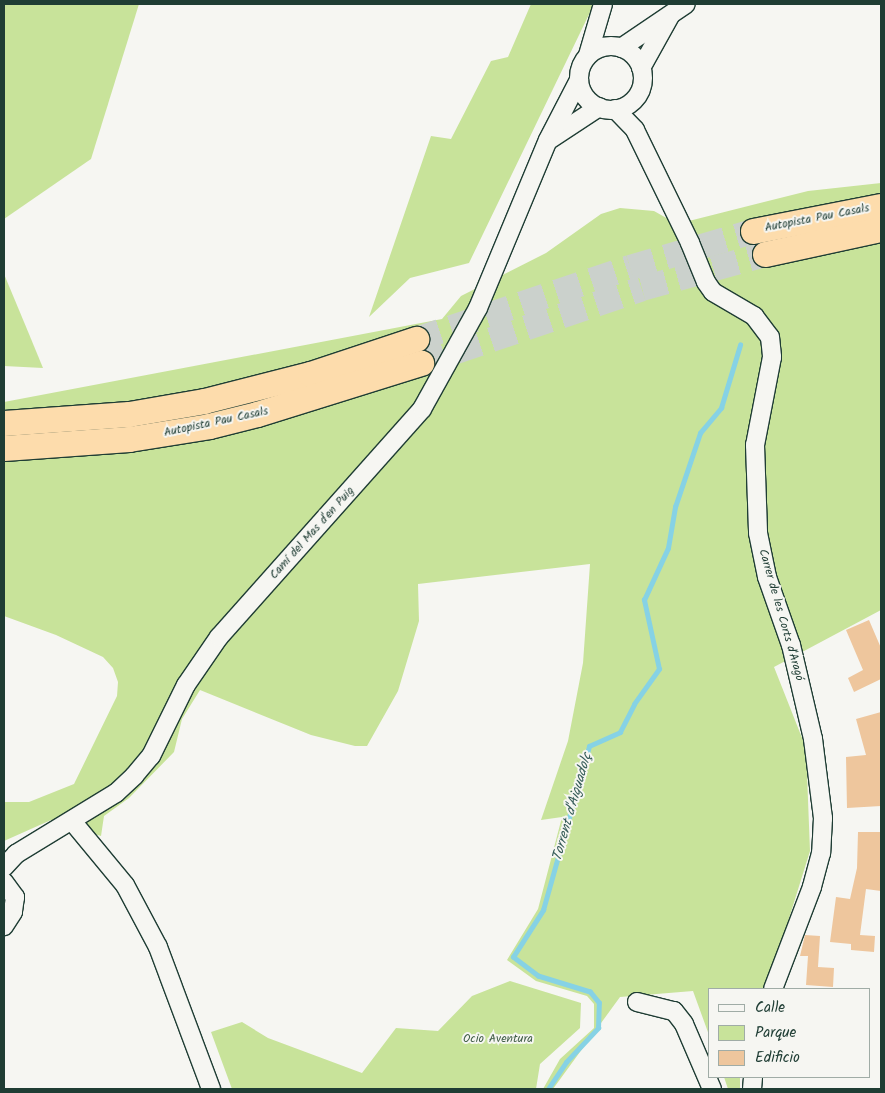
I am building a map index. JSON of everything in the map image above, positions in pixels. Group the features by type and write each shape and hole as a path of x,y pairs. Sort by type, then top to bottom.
{"highway":[{"name":"Autopista Pau Casals","path":"754,231 881,206"},
{"name":"Autopista Pau Casals","path":"766,254 881,229"},
{"name":"Autopista Pau Casals","path":"11,422 129,414 204,401 310,374 416,339"},
{"name":"Autopista Pau Casals","path":"4,448 100,442 172,432 257,414 421,363"},
{"path":"4,459 51,457 100,442"}],"street":[{"path":"588,55 615,47 679,8"},
{"path":"635,130 634,100 642,83 642,68 679,8"},
{"path":"600,12 615,47 633,54 642,68"},
{"path":"600,12 588,55 581,67 579,80 585,96 607,108 635,130"},
{"name":"Camí del Mas d'en Puig","path":"4,866 16,854 116,793 134,776 151,756 186,685 220,637 422,409 478,308 548,140 579,80"},
{"path":"548,140 607,108 634,100"},
{"name":"Carrer de les Corts d'Aragó","path":"635,130 706,282 713,292 754,316 770,336 772,357 755,445 758,533 767,577 791,645 819,778 823,818 822,853 773,988"},
{"path":"72,820 125,885 158,947 211,1089"},
{"path":"4,882 15,897 13,912 4,926"},
{"path":"637,1002 674,1011 684,1024 712,1089"}],"green space":[{"path":"4,4 139,4 91,159 4,219"},
{"path":"531,4 594,4 469,263 410,278 369,317 431,136 451,139 491,61 508,57"},
{"path":"881,183 881,610 774,667 806,748 810,851 767,988 708,988 708,1032 693,991 620,997 553,1089 543,1089 560,1059 594,1028 594,1004 587,996 536,981 507,960 538,909 562,817 541,820 568,741 583,663 590,564 418,584 419,621 398,691 367,746 355,746 311,735 200,690 182,719 174,752 129,798 104,816 101,836 51,820 4,841 4,802 29,802 74,784 117,696 118,682 113,668 103,657 56,635 4,616 4,402 442,319 461,296 546,253 601,214 620,208 654,211 677,224 808,191"},
{"path":"4,274 29,334 43,368 4,366"},
{"name":"Ocio Aventura","path":"510,981 581,1003 580,1028 540,1064 536,1089 232,1089 211,1032 242,1022 268,1038 362,1073 396,1028 438,1031 472,996"},
{"path":"724,1078 740,1078 740,1089 728,1089"}],"building":[{"path":"869,620 881,648 881,679 854,692 848,678 863,670 846,630"},
{"path":"881,712 881,806 847,808 846,757 866,755 856,719"},
{"path":"858,832 881,832 881,891 866,889 860,935 875,936 874,952 851,950 851,944 830,942 836,897 850,899 857,868"},
{"path":"805,935 820,936 818,967 834,968 833,987 806,985 808,956 800,956"}],"waterway":[{"name":"Torrent d'Aiguadolç","path":"548,1089 566,1062 598,1028 599,1003 590,992 538,976 513,957 543,910 589,746 620,732 634,704 659,669 644,600 668,548 675,507 700,433 721,408 740,345"}],"tunnel":[{"path":"416,339 630,267 753,231"},
{"path":"421,363 642,288 765,254"}]}
